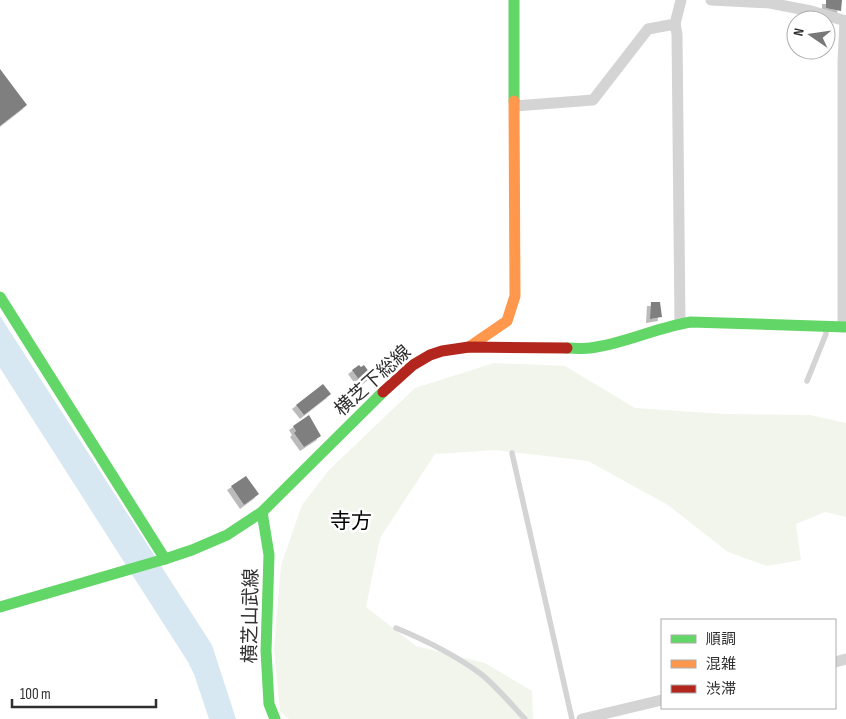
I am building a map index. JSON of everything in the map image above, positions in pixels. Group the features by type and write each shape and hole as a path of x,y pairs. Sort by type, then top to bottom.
{"main road":[{"path":"469,347 508,321 515,296 514,0"},
{"path":"0,297 165,559"},
{"name":"横芝下総線","path":"0,607 165,559 227,535 262,512 387,388 413,365 442,350 469,347 590,348 618,342 656,328 691,322 844,327"},
{"name":"横芝山武線","path":"262,512 269,555 266,651 269,704 275,719"}],"street":[{"path":"680,0 675,24 677,34 680,324"},
{"path":"711,0 787,3 846,21 843,61 844,327"},
{"path":"515,106 593,100 648,29 675,24"},
{"path":"582,719 661,700"}],"lane":[{"path":"807,381 826,334 826,326"},
{"path":"512,453 572,719"},
{"path":"396,628 435,646 482,675 525,719"}],"shaded area":[{"path":"0,316 212,645 236,719 209,719 188,662 0,368"},
{"path":"494,363 565,366 635,408 724,414 810,415 846,423 846,517 825,512 796,524 801,560 767,566 728,552 668,505 588,461 495,450 435,454 380,538 366,607 416,646 485,663 532,691 533,719 289,719 280,711 274,649 281,565 302,505 330,469 415,388"}],"building":[{"path":"826,0 842,0 841,11 826,8"},
{"path":"0,69 27,105 0,126"},
{"path":"651,302 660,302 662,317 650,319"},
{"path":"359,365 361,367 364,365 372,376 362,384 352,370"},
{"path":"323,384 331,394 304,415 296,405"},
{"path":"309,415 321,436 304,447 294,433 296,431 293,426"},
{"path":"246,476 259,494 244,505 231,486"}],"traffic: fast":[{"path":"514,0 514,101"},
{"path":"0,297 165,559"},
{"path":"567,348 603,346 691,322 846,327"},
{"path":"0,607 165,559 227,535 262,512 383,392"},
{"path":"262,512 269,555 266,651 269,704 275,719"}],"traffic: slow":[{"path":"469,347 507,321 515,296 514,101"}],"traffic: jam":[{"path":"383,392 413,365 430,355 442,351 469,347 567,348"}],"district":[{"name":"寺方","path":"351,521"}]}
